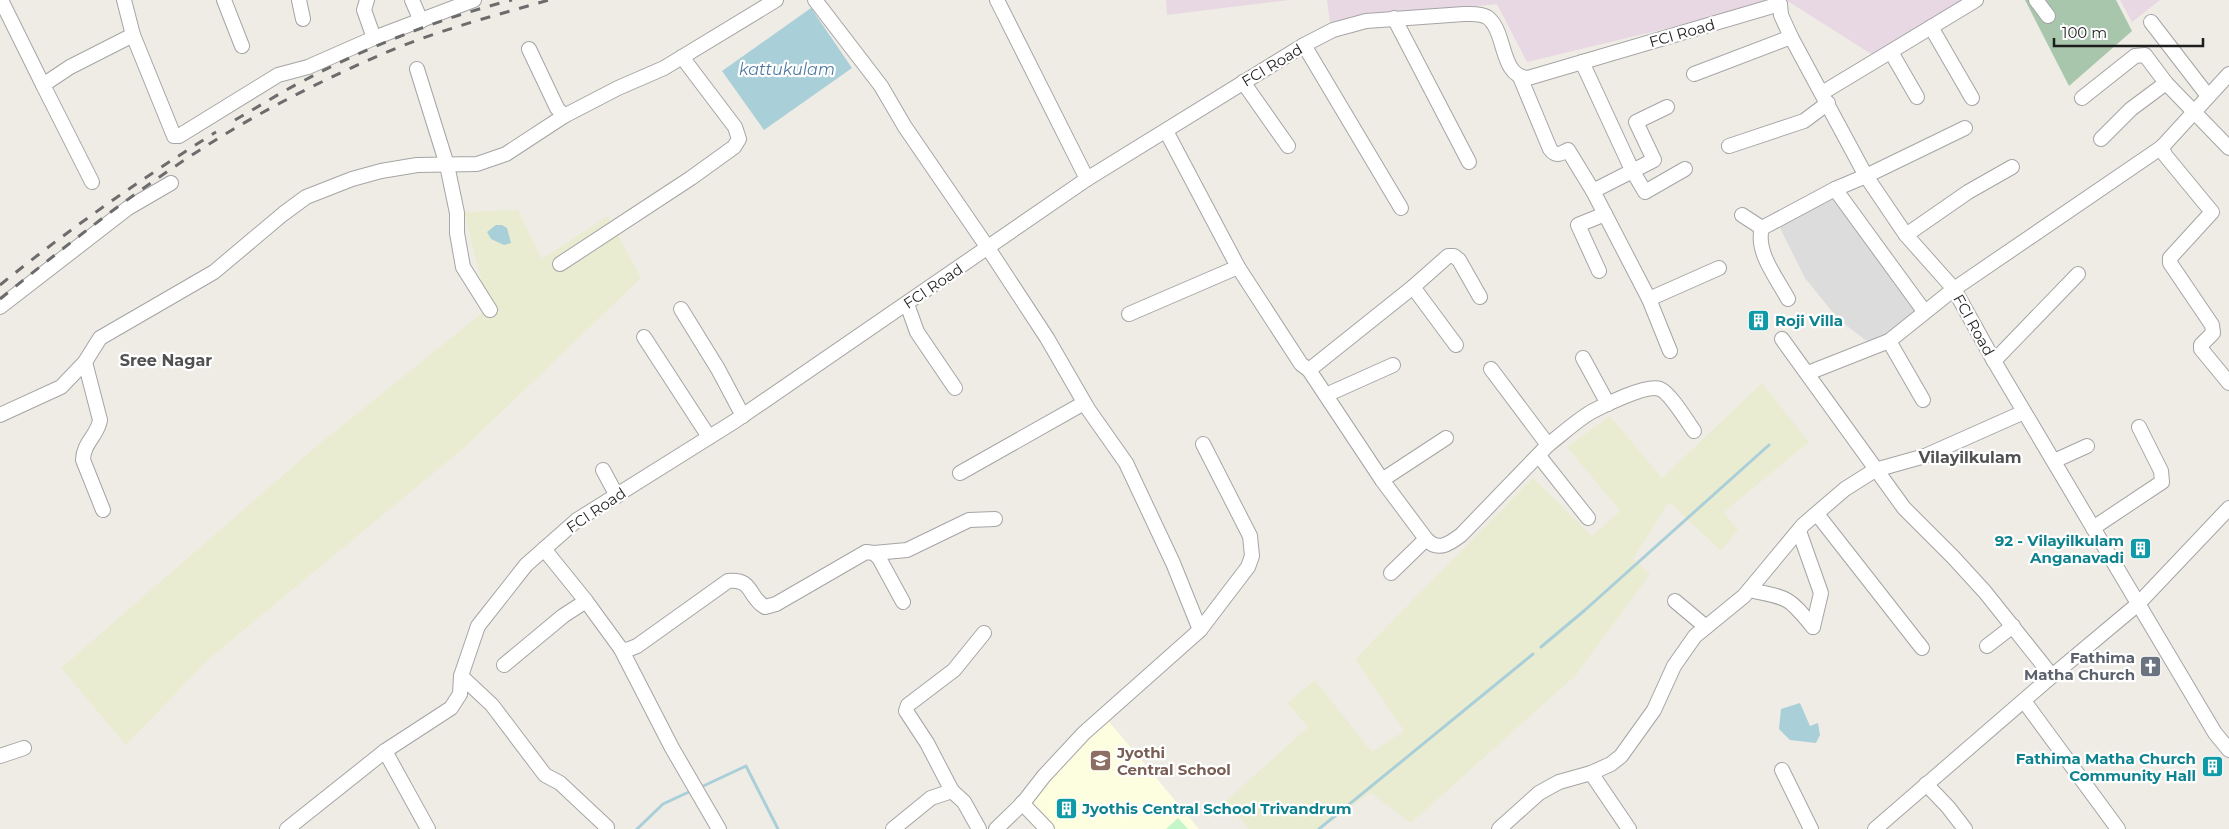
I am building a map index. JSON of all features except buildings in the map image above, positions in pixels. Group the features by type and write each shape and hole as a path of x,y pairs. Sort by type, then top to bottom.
{"street":[{"path":"1,0 92,182"},
{"path":"124,0 133,35 174,136 179,136 278,75 308,67 374,38 474,0"},
{"path":"224,0 242,46"},
{"path":"299,0 303,19"},
{"path":"367,0 364,10 374,38"},
{"path":"412,0 421,21"},
{"path":"0,415 61,387 85,362 100,338 214,272 283,214 306,198 352,179 381,171 417,165 477,164 506,154 564,116 618,88 664,68 776,0"},
{"path":"815,0 881,86 905,127 1047,338 1084,403 1126,463 1173,563 1200,630"},
{"path":"996,0 1087,179"},
{"path":"1729,146 1804,121 1825,98 1891,52 1976,0"},
{"path":"2036,0 2048,16"},
{"name":"FCI Road","path":"287,829 385,751 451,708 460,694 461,676 478,626 526,565 577,520 743,416 1087,179 1304,45 1333,30 1366,21 1464,14 1480,14 1488,18 1496,30 1509,64 1520,77 1528,78 1780,4 1781,14 1791,37 1866,176 1906,235 1954,289 1994,361 2138,604 2215,733 2229,750"},
{"path":"1394,18 1469,162"},
{"path":"2151,22 2208,96"},
{"path":"1931,27 1972,98"},
{"path":"43,85 70,67 133,35"},
{"path":"1694,74 1791,37"},
{"path":"1304,45 1401,208"},
{"path":"529,49 557,108 564,116"},
{"path":"1891,52 1917,97"},
{"path":"2082,98 2135,56 2145,55 2166,83 2229,148"},
{"path":"560,264 690,178 734,147 740,139 734,127 682,57"},
{"path":"1582,62 1632,170 1645,192 1685,169"},
{"path":"417,69 447,165 457,213 457,233 464,267 490,310"},
{"path":"1808,373 1889,341 1924,311 1954,289 2162,147 2229,74"},
{"path":"1520,77 1550,149 1554,154 1558,155 1568,150 1593,191 1649,299 1670,351"},
{"path":"1243,82 1288,146"},
{"path":"2100,139 2131,109 2166,83"},
{"path":"1593,191 1654,160 1636,122 1667,107"},
{"path":"1788,298 1764,254 1759,236 1762,228 1835,189 1965,128"},
{"path":"1166,131 1238,267 1301,364 1309,370 1382,480 1430,544 1440,547 1451,543 1548,445 1578,420 1608,404 1645,390 1660,389 1667,394 1694,431"},
{"path":"2162,147 2165,155 2212,212 2170,258 2170,264 2212,325 2213,333 2201,345 2201,349 2229,383"},
{"path":"1906,235 1968,192 2012,167"},
{"path":"0,307 128,208 171,183"},
{"path":"1835,189 1924,311"},
{"path":"1599,271 1578,225 1605,214"},
{"path":"1742,215 1762,228"},
{"path":"1309,370 1413,287 1448,256 1454,256 1459,260 1480,297"},
{"path":"1129,314 1238,267"},
{"path":"1649,299 1719,268"},
{"path":"1994,361 2078,274"},
{"path":"1413,287 1456,345"},
{"path":"907,304 917,332 954,388"},
{"path":"681,309 718,369 743,416"},
{"path":"644,337 709,437"},
{"path":"1782,339 1904,508 1953,557 2013,626 2052,676"},
{"path":"1889,341 1922,400"},
{"path":"1584,358 1608,404"},
{"path":"85,362 100,420 99,428 83,452 83,460 103,510"},
{"path":"1326,395 1392,365"},
{"path":"1491,369 1548,445"},
{"path":"960,473 1084,403"},
{"path":"1499,829 1539,793 1559,782 1591,773 1610,764 1629,746 1654,710 1674,666 1695,636 1749,590 1799,531 1845,489 1875,470 1925,456 2024,412"},
{"path":"2094,528 2162,482 2161,471 2139,427"},
{"path":"1382,480 1446,438"},
{"path":"996,829 1022,804 1044,776 1084,733 1200,630 1240,578 1252,556 1250,536 1203,444"},
{"path":"2054,461 2087,446"},
{"path":"1539,456 1588,518"},
{"path":"603,470 617,496"},
{"path":"1875,829 2138,604 2228,512"},
{"path":"1817,514 1922,648"},
{"path":"621,649 627,650 637,646 728,581 738,580 746,584 759,604 765,607 776,604 866,552 907,550 969,520 995,519"},
{"path":"1749,590 1789,600 1798,608 1813,628 1821,593 1799,531"},
{"path":"1390,574 1426,539"},
{"path":"544,549 586,601 621,649 672,748 719,829"},
{"path":"874,553 902,602"},
{"path":"1675,600 1706,627"},
{"path":"504,665 563,616 586,601"},
{"path":"1987,646 2013,626"},
{"path":"979,829 964,802 952,791 927,743 906,711 908,706 954,670 984,633"},
{"path":"461,676 492,705 545,775 560,783 608,827"},
{"path":"2024,701 2118,829"},
{"path":"0,756 24,748"},
{"path":"385,751 428,829"},
{"path":"1782,770 1811,829"},
{"path":"1591,773 1629,829"},
{"path":"1926,784 1948,807 1965,829"},
{"path":"893,829 931,798 952,791"},
{"path":"1022,804 1047,829"}],"shaded area":[{"path":"1166,0 1289,0 1167,15"},
{"path":"1327,0 1785,0 1527,62 1497,4 1330,22"},
{"path":"1786,0 1974,0 1876,57"},
{"path":"2025,0 2116,0 2132,31 2069,86"},
{"path":"2120,0 2160,0 2132,22"},
{"path":"1834,191 1921,310 1871,344 1839,320 1805,278 1778,224"},
{"path":"518,210 542,259 608,216 641,278 465,447 210,658 126,745 61,668 312,450 488,308 464,212"},
{"path":"1762,383 1809,442 1724,512 1738,530 1721,551 1669,502 1633,559 1650,574 1576,675 1411,823 1371,793 1320,829 1249,829 1226,801 1308,727 1287,703 1315,680 1372,752 1404,731 1355,659 1533,478 1592,536 1620,511 1567,447 1610,416 1662,478"},
{"name":"Jyothi Central School","path":"1106,718 1199,829 1035,829 1016,804"}],"green space":[{"path":"1178,818 1188,829 1166,829"}],"water":[{"name":"kattukulam","path":"811,8 852,68 764,130 722,71"},
{"path":"496,225 502,225 507,228 511,243 504,245 491,239 487,232"},
{"path":"1800,703 1810,726 1818,723 1820,735 1816,743 1790,740 1779,729 1781,709"}],"waterway":[{"path":"1541,647 1769,445"},
{"path":"1319,829 1533,654"},
{"path":"699,788 746,766 778,829"},
{"path":"637,829 663,804 693,790"}],"railway":[{"path":"235,120 296,85 380,44 432,24 512,0"},
{"path":"0,299 84,232 142,189 232,130 268,110 342,72 401,46 464,24 549,0"},
{"path":"0,285 106,205 216,132"}],"place":[{"name":"Roji Villa","path":"1759,320"},
{"name":"92 - Vilayilkulam Anganavadi","path":"2140,549"},
{"name":"Fathima Matha Church","path":"2151,666"},
{"name":"Jyothi Central School","path":"1101,761"},
{"name":"Fathima Matha Church Community Hall","path":"2212,767"},
{"name":"Jyothis Central School Trivandrum","path":"1066,808"}],"district":[{"name":"Sree Nagar","path":"166,360"},
{"name":"Vilayilkulam","path":"1970,457"}]}
